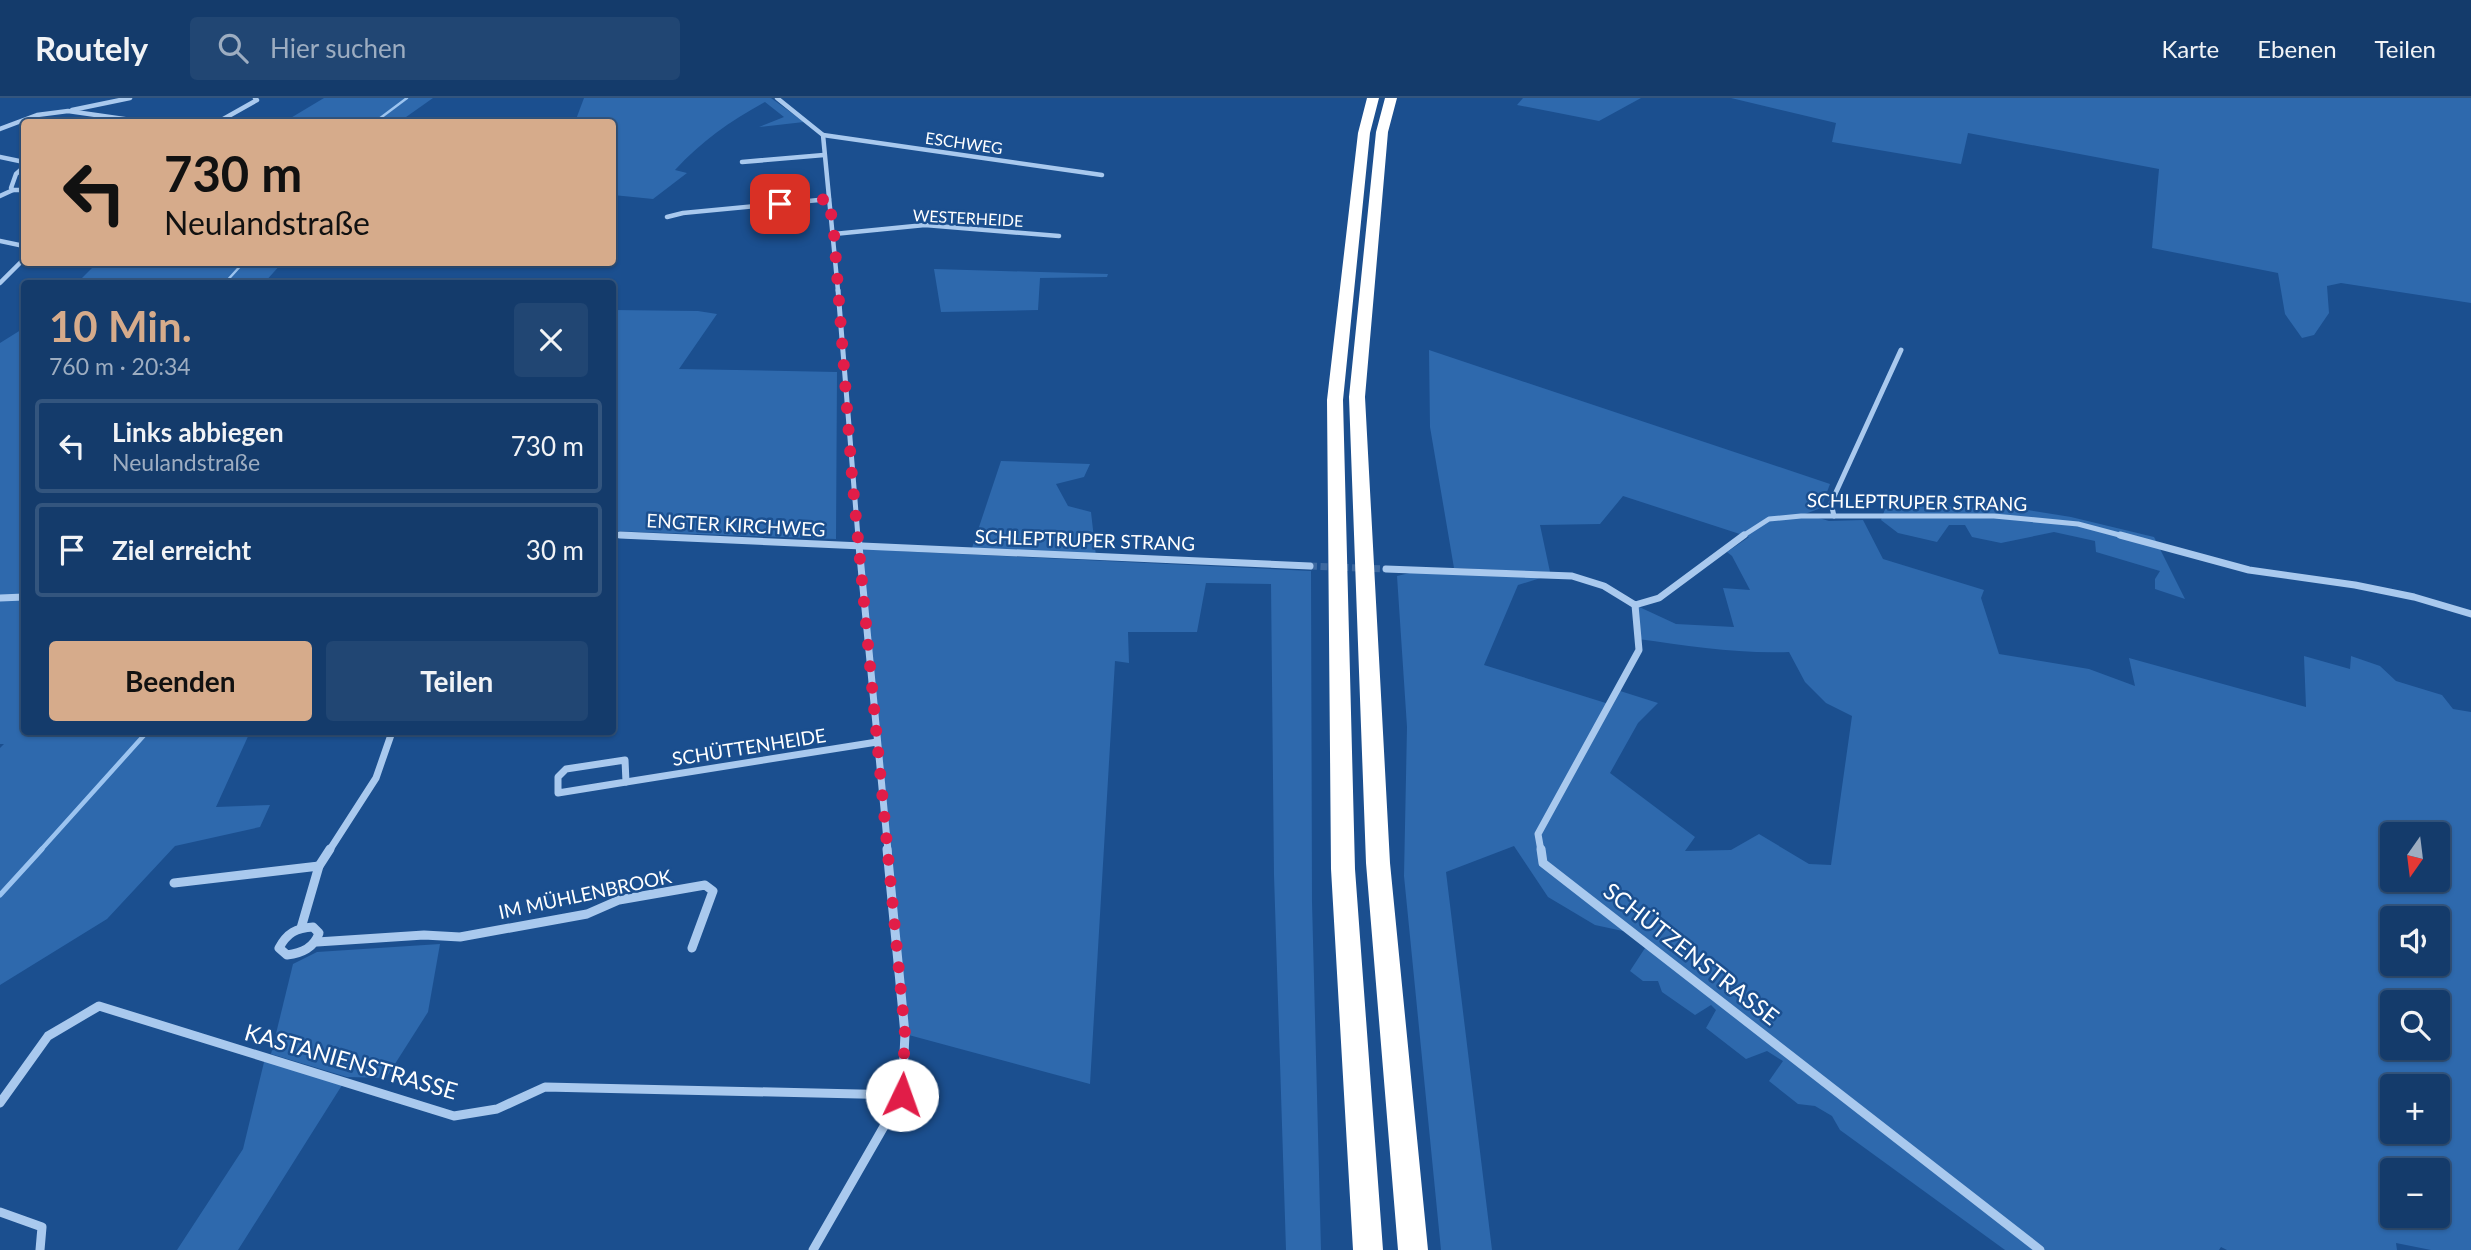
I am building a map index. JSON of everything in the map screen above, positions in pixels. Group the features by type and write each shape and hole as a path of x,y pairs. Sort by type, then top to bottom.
{"highway":[{"path":"1368,1250 1343,869 1335,400 1364,133 1373,98"},
{"path":"1391,98 1382,132 1357,397 1378,863 1413,1250"}],"street":[{"path":"27,119 130,98"},
{"path":"777,98 823,135 834,234 858,546 905,1034 902,1095 813,1250"},
{"path":"223,119 256,99"},
{"path":"68,111 124,119"},
{"path":"0,130 21,121"},
{"name":"ESCHWEG","path":"823,135 1102,175"},
{"path":"743,162 824,155"},
{"path":"0,157 21,161"},
{"path":"13,190 11,188 16,174 21,170"},
{"path":"0,196 13,190 21,190"},
{"path":"667,218 683,213 829,199"},
{"name":"WESTERHEIDE","path":"834,234 925,225 1059,236"},
{"path":"0,242 21,246"},
{"path":"0,283 21,262"},
{"path":"1834,516 1831,503 1901,350"},
{"name":"SCHLEPTRUPER STRANG","path":"1635,605 1659,598 1734,541 1769,519 1834,516 1994,516 2078,524 2249,570 2355,585 2414,597 2471,614"},
{"name":"ENGTER KIRCHWEG","path":"616,535 858,546"},
{"name":"SCHLEPTRUPER STRANG","path":"858,546 1310,566"},
{"path":"1386,569 1572,576 1604,586 1635,605"},
{"path":"0,598 21,597"},
{"name":"SCHÜTZENSTRASSE","path":"1635,605 1639,650 1538,834 1543,863 2040,1250"},
{"name":"IM MÜHLENBROOK","path":"390,735 376,778 319,866 301,928 285,936 279,948 287,955 303,953 317,942 424,935 460,937 587,914 619,900 705,885 713,891 692,948"},
{"name":"SCHÜTTENHEIDE","path":"626,782 625,760 566,769 558,777 558,793 877,742"},
{"path":"174,883 319,866"},
{"path":"301,928 313,927 319,933 317,942"},
{"name":"KASTANIENSTRASSE","path":"0,1103 48,1036 99,1006 454,1116 497,1109 545,1087 902,1095"},
{"path":"0,1212 42,1227 40,1250"}],"shaded area":[{"path":"324,98 433,98 403,119 289,119"},
{"path":"584,98 771,98 804,122 759,127 784,117 765,102 706,141 675,170 687,173 653,199 616,195 616,119 576,119"},
{"path":"1523,98 1641,98 1599,121 1517,105"},
{"path":"1731,98 2471,98 2471,303 2341,283 2327,286 2329,313 2314,335 2302,338 2285,314 2278,273 2152,248 2159,169 1968,133 1961,164 1832,142 1836,123"},
{"path":"94,266 279,266 267,280 80,280"},
{"path":"934,269 1108,274 1107,277 1040,278 1038,310 941,312"},
{"path":"616,310 698,311 717,314 679,369 837,372 836,539 616,531"},
{"path":"21,330 21,735 249,735 216,807 270,805 260,827 175,846 107,919 0,985 0,748 4,744 0,744 0,343"},
{"path":"1429,350 1830,484 1821,508 1805,514 1829,521 1863,520 1883,559 1984,590 1981,598 1999,654 2089,669 2135,686 2129,658 2306,707 2304,656 2350,669 2351,656 2380,666 2396,681 2442,695 2453,709 2471,712 2471,1250 2431,1250 2396,1243 2397,1250 2227,1250 2221,1247 2219,1250 2005,1250 1840,1130 1832,1116 1815,1106 1798,1104 1769,1081 1783,1061 1767,1051 1746,1059 1706,1028 1716,1010 1711,1005 1695,1015 1662,992 1658,981 1643,981 1630,971 1647,945 1632,933 1595,925 1548,897 1514,846 1446,872 1492,1250 1441,1250 1404,876 1407,727 1397,576 1422,570 1550,575 1518,585 1484,665 1609,704 1617,690 1658,703 1638,723 1610,773 1695,837 1685,851 1731,850 1759,834 1809,864 1831,865 1852,716 1826,703 1805,682 1789,652 1732,651 1638,639 1635,605 1676,624 1734,627 1723,588 1750,590 1732,556 1727,552 1749,537 1623,496 1600,524 1540,525 1550,572 1454,568 1430,427"},
{"path":"1001,461 1090,464 1084,477 1056,484 1068,506 1091,512 1096,556 971,551"},
{"path":"1932,506 2021,509 2071,517 2154,537 2185,599 2155,589 2155,579 2160,571 2096,552 2095,541 2054,532 2001,543 1972,537 1965,525 1949,525 1937,542 1898,533 1881,520 1885,509"},
{"path":"858,546 897,551 1311,571 1312,902 1321,1250 1286,1250 1274,875 1271,584 1206,583 1197,632 1128,632 1129,663 1115,661 1090,1084 905,1034"},
{"path":"440,944 428,1012 386,1078 347,1077 271,1054 293,964 317,952"},
{"path":"265,1058 344,1082 238,1250 177,1250 243,1149"}],"waterway":[{"path":"379,119 407,98"},
{"path":"228,280 240,266"},
{"path":"40,851 144,735"},
{"path":"0,895 42,849"}],"tunnel":[{"path":"1310,566 1386,569"}],"route":[{"path":"780,204 829,199 834,234 852,476 905,1034 902,1095"}]}
